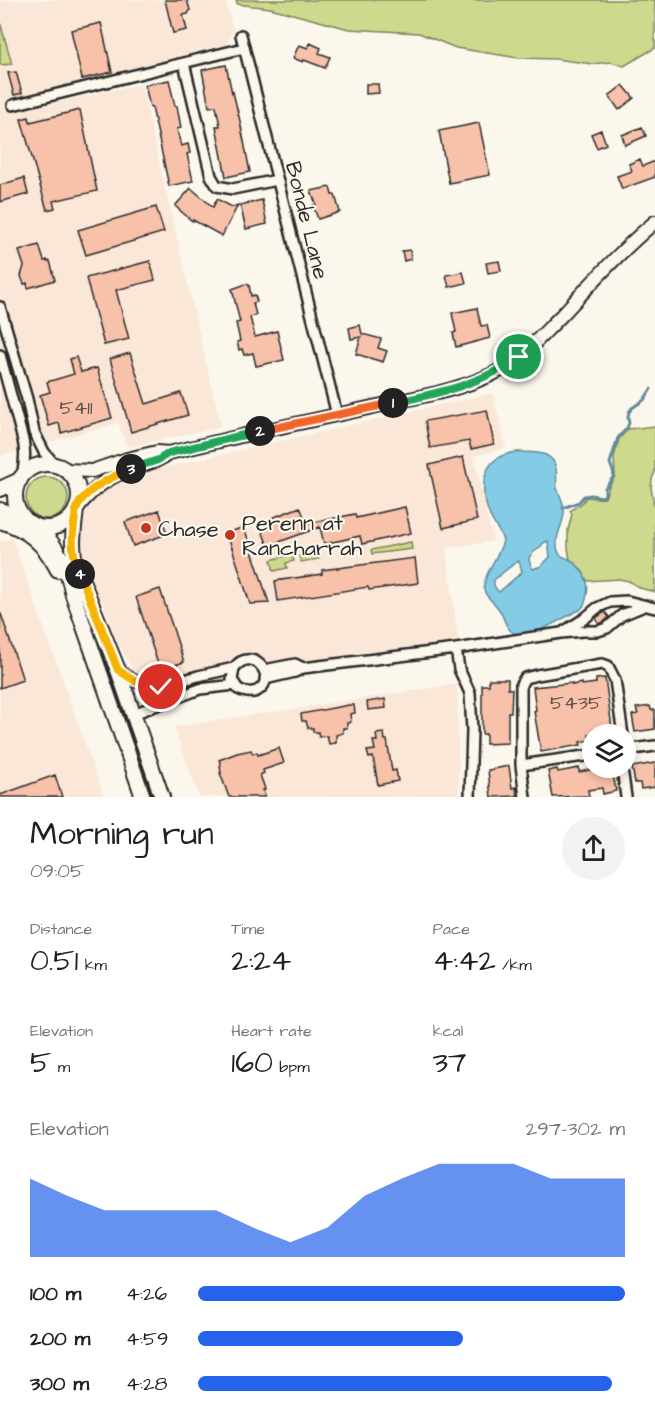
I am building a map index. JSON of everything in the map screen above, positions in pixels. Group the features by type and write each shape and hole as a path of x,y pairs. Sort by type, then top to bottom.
{"main road":[{"path":"0,489 36,467 46,465 60,468 73,477 79,495 72,538 75,563 118,670 162,797"},
{"path":"21,478 16,494 17,505 29,523 38,527 59,526 68,521 77,508"},
{"path":"0,510 24,518"},
{"path":"0,521 27,533 45,548 73,595"},
{"path":"38,527 59,553 66,570 143,797"}],"street":[{"name":"Bonde Lane","path":"241,35 337,415"},
{"path":"13,105 244,48"},
{"path":"183,63 211,176 217,186 233,189 277,180"},
{"path":"0,307 27,399 34,432 44,452 60,468 92,471 157,452 169,453 458,388 491,375 519,357 629,245 655,222"},
{"path":"0,355 24,440 26,453 21,478"},
{"path":"77,508 105,481 158,460 169,453"},
{"path":"561,633 597,608 610,602 627,601 655,608"},
{"path":"265,674 296,664 303,668 561,633 598,631 607,628 622,615 644,606"},
{"path":"456,649 459,669 470,693 472,730 470,797"},
{"path":"248,659 258,662 265,674 263,685 255,692 244,692 235,685 232,674 237,664 248,659"},
{"path":"525,797 521,765 521,684 525,678 602,664 608,666 615,680 621,724"},
{"path":"118,670 147,686 161,687 234,668"},
{"path":"133,714 200,689 235,685"},
{"path":"636,749 655,746"},
{"path":"521,765 582,756"},
{"path":"623,778 626,797"}],"shaded area":[{"path":"0,0 225,0 233,30 227,44 22,97 26,109 141,84 221,427 127,447 118,423 0,456 0,65 12,64 0,22"},
{"path":"493,393 506,448 474,456 493,541 446,548 459,643 317,661 267,663 239,657 217,668 160,683 135,675 112,631 104,604 90,586 78,556 80,530 87,502 113,479"},
{"path":"12,538 104,797 0,797 0,542"},
{"path":"457,684 459,797 199,797 174,727"}],"green space":[{"path":"236,0 655,0 655,48 624,66 611,62 592,64 556,59 519,58 456,48 419,33 349,29 270,8 237,4"},
{"path":"0,22 12,64 0,65"},
{"path":"655,426 655,472 651,488 655,509 655,592 619,579 587,581 583,572 570,560 568,530 572,514 570,511 582,503 586,497 605,498 615,476 614,457 619,439 628,429"},
{"path":"47,477 61,484 68,498 61,512 47,519 33,512 26,498 33,484"},
{"path":"411,542 412,549 372,554 371,550"},
{"path":"314,546 319,559 301,562 299,556 304,554 303,550"},
{"path":"292,554 294,561 286,563 287,568 274,571 271,560"}],"water":[{"path":"537,453 551,458 564,510 557,540 558,551 577,565 584,574 588,589 586,601 580,610 546,628 526,634 518,634 509,629 484,588 488,573 503,541 486,505 484,484 490,465 506,454","holes":["548,541 550,557 541,566 533,569 529,561 530,556","519,561 522,572 499,592 494,580"]}],"building":[{"path":"165,0 187,0 190,10 188,14 183,15 187,30 173,33"},
{"path":"101,23 112,72 82,79 71,30"},
{"path":"310,43 321,48 319,53 330,57 325,68 293,58 299,45 308,48"},
{"path":"226,65 250,172 226,177 216,126 220,126 216,106 209,107 202,70"},
{"path":"16,72 22,93 14,95 8,73"},
{"path":"169,80 181,128 177,129 181,146 188,144 190,153 187,154 193,181 169,186 145,85"},
{"path":"366,84 378,84 379,93 366,94"},
{"path":"623,85 634,98 619,110 609,96"},
{"path":"80,110 97,191 53,201 55,208 47,210 21,119 29,117 30,122"},
{"path":"479,123 490,175 449,183 439,131"},
{"path":"642,127 646,136 625,145 622,135"},
{"path":"601,130 606,144 597,148 591,134"},
{"path":"640,159 643,166 655,161 655,177 622,189 617,176 632,171 629,164"},
{"path":"24,178 28,194 0,202 0,185"},
{"path":"330,187 340,212 318,219 311,191"},
{"path":"191,188 213,207 217,199 232,207 238,205 222,236 192,221 175,206"},
{"path":"262,200 267,224 246,229 240,205"},
{"path":"156,207 164,232 86,255 78,230"},
{"path":"39,245 44,261 50,261 55,280 28,288 21,276 24,266 19,251"},
{"path":"410,250 411,259 404,261 402,251"},
{"path":"150,261 155,280 116,290 129,339 104,345 86,278"},
{"path":"499,261 501,271 488,273 486,263"},
{"path":"463,272 466,283 449,287 446,275"},
{"path":"249,285 251,296 255,295 257,302 253,303 256,315 250,317 255,337 277,331 284,360 256,366 253,353 244,355 242,349 239,350 237,342 240,341 236,323 240,322 232,289"},
{"path":"477,308 481,326 487,325 490,338 456,347 452,313"},
{"path":"360,325 362,334 381,339 378,348 387,351 383,362 356,354 361,337 351,339 349,328"},
{"path":"130,353 146,404 181,393 188,415 131,432 110,359"},
{"path":"76,357 81,372 97,368 112,418 61,433 59,423 49,426 40,395 50,392 47,382 74,374 70,359"},
{"path":"487,410 494,444 471,449 469,441 430,448 425,421"},
{"path":"463,457 477,520 443,528 429,465"},
{"path":"300,507 307,524 355,514 356,518 405,507 411,533 362,544 360,536 324,544 320,527 268,546 259,523"},
{"name":"Chase","path":"159,510 167,534 133,546 125,522"},
{"path":"244,527 269,603 250,604 227,533"},
{"path":"415,558 418,583 369,590 368,587 278,601 275,581 322,574 322,570"},
{"path":"160,589 184,662 160,670 136,597"},
{"path":"605,612 609,617 599,624 596,618"},
{"path":"0,614 23,680 0,688"},
{"path":"605,678 611,724 582,724 581,745 541,752 534,711 536,710 533,687 572,683 572,685 582,683 582,685 596,683 596,679"},
{"path":"489,679 508,679 508,689 512,689 511,712 508,712 508,743 486,744 486,734 482,734 482,685 489,685"},
{"path":"385,699 386,708 368,710 367,702"},
{"path":"354,705 355,713 350,714 351,722 347,723 347,728 343,728 343,733 336,735 336,743 329,744 327,736 319,737 318,732 313,732 313,728 308,728 306,721 302,721 301,714"},
{"path":"650,706 651,710 655,710 655,729 636,732 636,724 634,724 632,715 638,714 636,708"},
{"path":"384,733 392,771 396,770 398,781 378,785 373,757 369,758 367,751 375,750 373,741 377,741 376,734"},
{"path":"279,748 284,763 263,770 264,773 260,775 265,797 229,797 220,773 219,760 251,750 253,754 257,752 258,755"},
{"path":"655,763 655,787 641,789 640,783 635,783 636,766"},
{"path":"509,766 512,788 516,787 517,796 491,797 488,770"},
{"path":"579,768 579,772 582,771 582,778 614,778 616,791 603,794 602,788 588,790 589,796 553,797 548,771 557,769 558,772"},
{"path":"55,775 62,797 0,797 0,795"}],"waterway":[{"path":"563,508 579,502 584,496 602,497 605,495 605,488 614,474 610,463 618,438 629,423 629,412 644,400 651,389"}],"place":[{"name":"Chase","path":"146,528"},
{"name":"Perenn at Rancharrah","path":"230,535"}],"route":[{"path":"161,687 147,686 118,670 75,563 72,538 76,509 98,485 114,476 158,460 169,453 458,388 491,375 519,357"}]}
